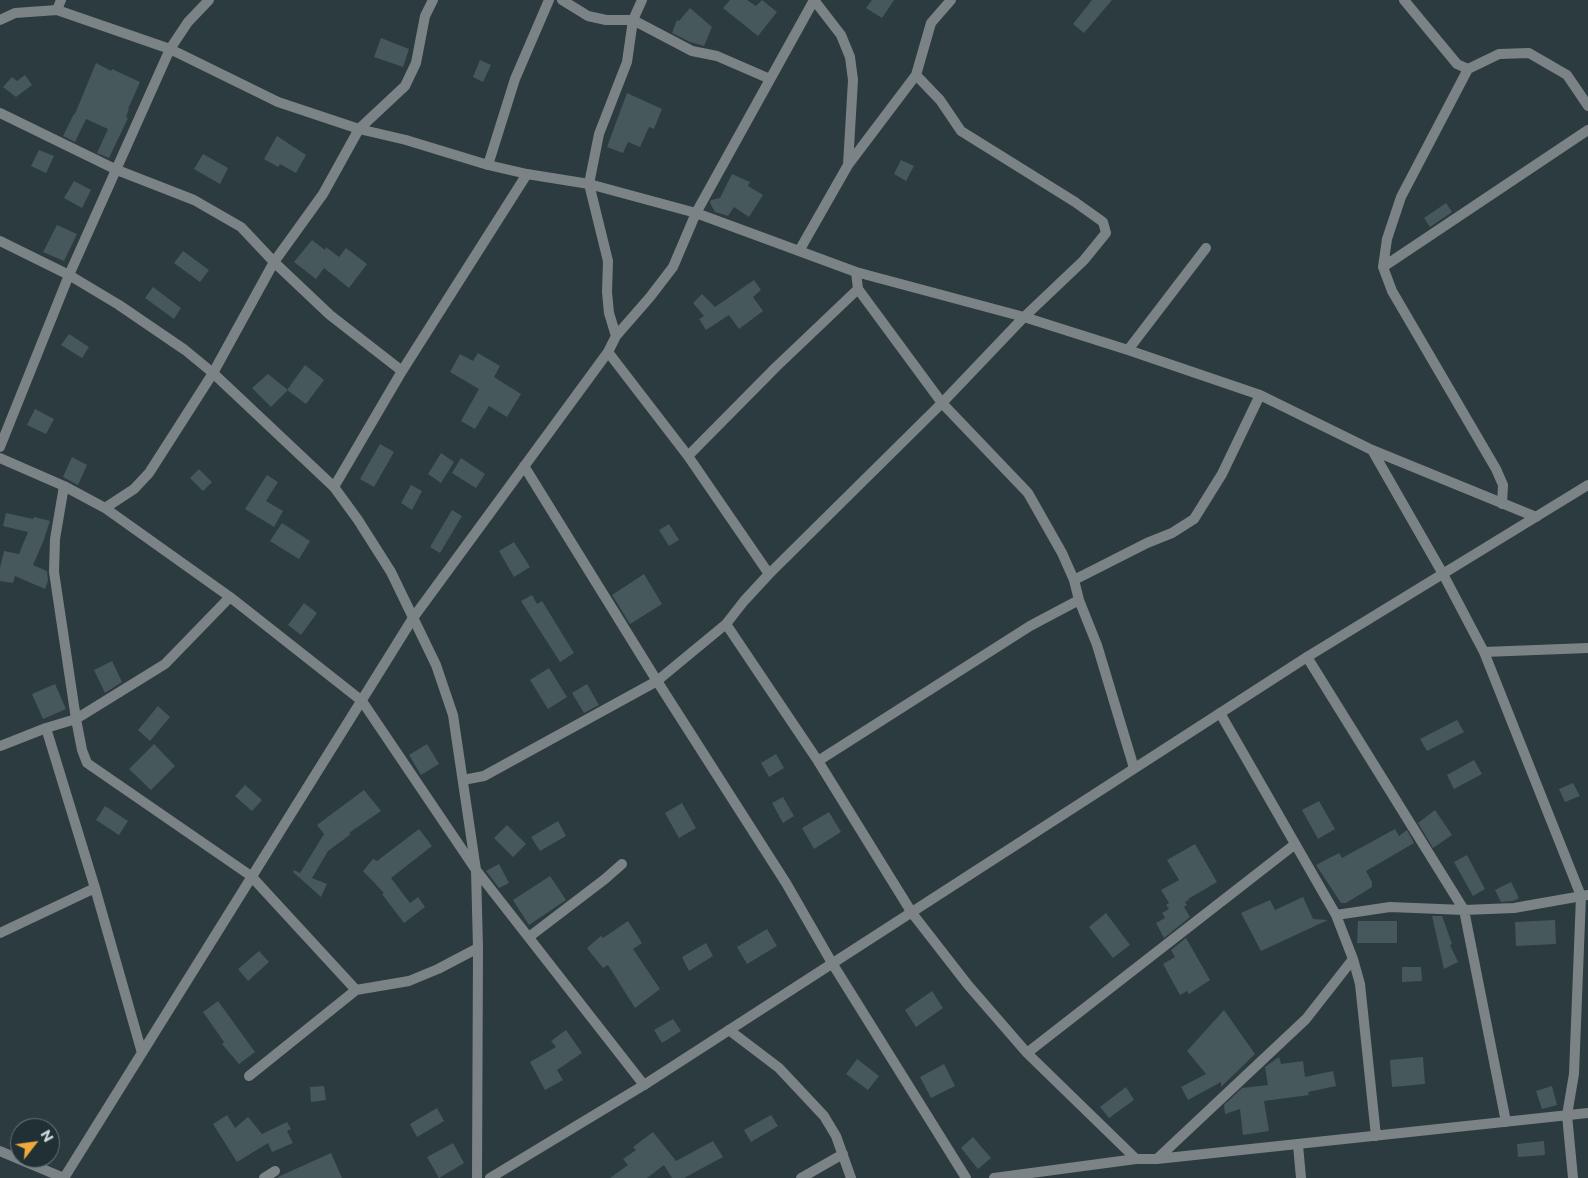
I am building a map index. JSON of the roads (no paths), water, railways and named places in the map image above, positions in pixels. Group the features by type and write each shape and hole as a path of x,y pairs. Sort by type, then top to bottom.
{"street":[{"path":"0,447 69,275 170,49 188,22 209,0"},
{"path":"105,508 134,489 149,473 213,373 274,262 323,194 359,129 405,86 416,63 425,16 433,0"},
{"path":"488,165 515,79 549,0"},
{"path":"562,0 588,16 606,20 633,20 692,52 717,56 770,79"},
{"path":"616,336 609,312 607,292 608,261 589,184 600,134 627,62 633,20 642,0"},
{"path":"0,1151 64,1178 413,618 608,352 616,336 650,298 673,267 696,213 814,0 840,35 850,57 853,80 848,165"},
{"path":"799,251 848,165 916,75 931,23 951,0"},
{"path":"1404,0 1457,64 1468,69"},
{"path":"0,20 15,13 59,5 170,49 278,102 359,129 406,140 488,165 527,174 589,184 696,213 856,272 1024,318 1128,350 1260,395 1372,450 1536,517"},
{"path":"1502,504 1503,485 1496,469 1392,291 1383,266 1387,239 1401,197 1468,69 1499,54 1529,53 1568,75 1588,106"},
{"path":"463,780 484,776 657,681 726,624 769,574 942,403 1096,247 1106,233 1103,222 1075,202 960,131 940,100 916,75"},
{"path":"0,113 117,170 194,200 241,227 274,262 330,315 402,371"},
{"path":"1383,266 1588,130"},
{"path":"334,487 402,371 527,174"},
{"path":"0,241 69,275 154,327 213,373 334,487 358,520 391,572 436,665 453,715 476,870 478,948 477,1178"},
{"path":"1128,350 1206,248"},
{"path":"856,272 858,289 942,403 1028,493 1062,553 1074,580 1078,600 1097,645 1134,768"},
{"path":"688,456 776,367 858,289"},
{"path":"608,352 688,456 769,574"},
{"path":"1074,580 1147,543 1172,533 1194,519 1222,474 1260,395"},
{"path":"1372,450 1484,652 1584,895 1574,1074 1567,1115 1573,1178"},
{"path":"0,458 64,486 105,508 230,597 362,701 476,870 644,1085"},
{"path":"524,466 657,681 786,883 832,963 966,1178"},
{"path":"490,1178 644,1085 1307,657 1588,485"},
{"path":"64,486 55,539 54,572 76,719 82,750 87,763 251,876 356,990"},
{"path":"0,746 46,728 76,719 166,664 230,597"},
{"path":"818,761 1022,631 1078,600"},
{"path":"726,624 818,761 912,913 968,985 1027,1053 1136,1159"},
{"path":"1484,652 1588,648"},
{"path":"1307,657 1464,910 1506,1122"},
{"path":"1220,712 1294,845 1336,915 1353,959 1360,984 1376,1136"},
{"path":"46,728 95,888 142,1053"},
{"path":"1027,1053 1294,845"},
{"path":"529,937 622,864"},
{"path":"0,933 95,888"},
{"path":"1336,915 1390,907 1464,910 1514,908 1584,895"},
{"path":"249,1076 356,990 409,981 438,969 478,948"},
{"path":"1157,1160 1306,1019 1353,959"},
{"path":"729,1030 779,1068 824,1116 836,1136 851,1178"},
{"path":"994,1178 1033,1176 1136,1159 1157,1160 1588,1113"},
{"path":"1298,1145 1302,1178"},
{"path":"800,1178 843,1154"},
{"path":"264,1178 276,1171"}]}
